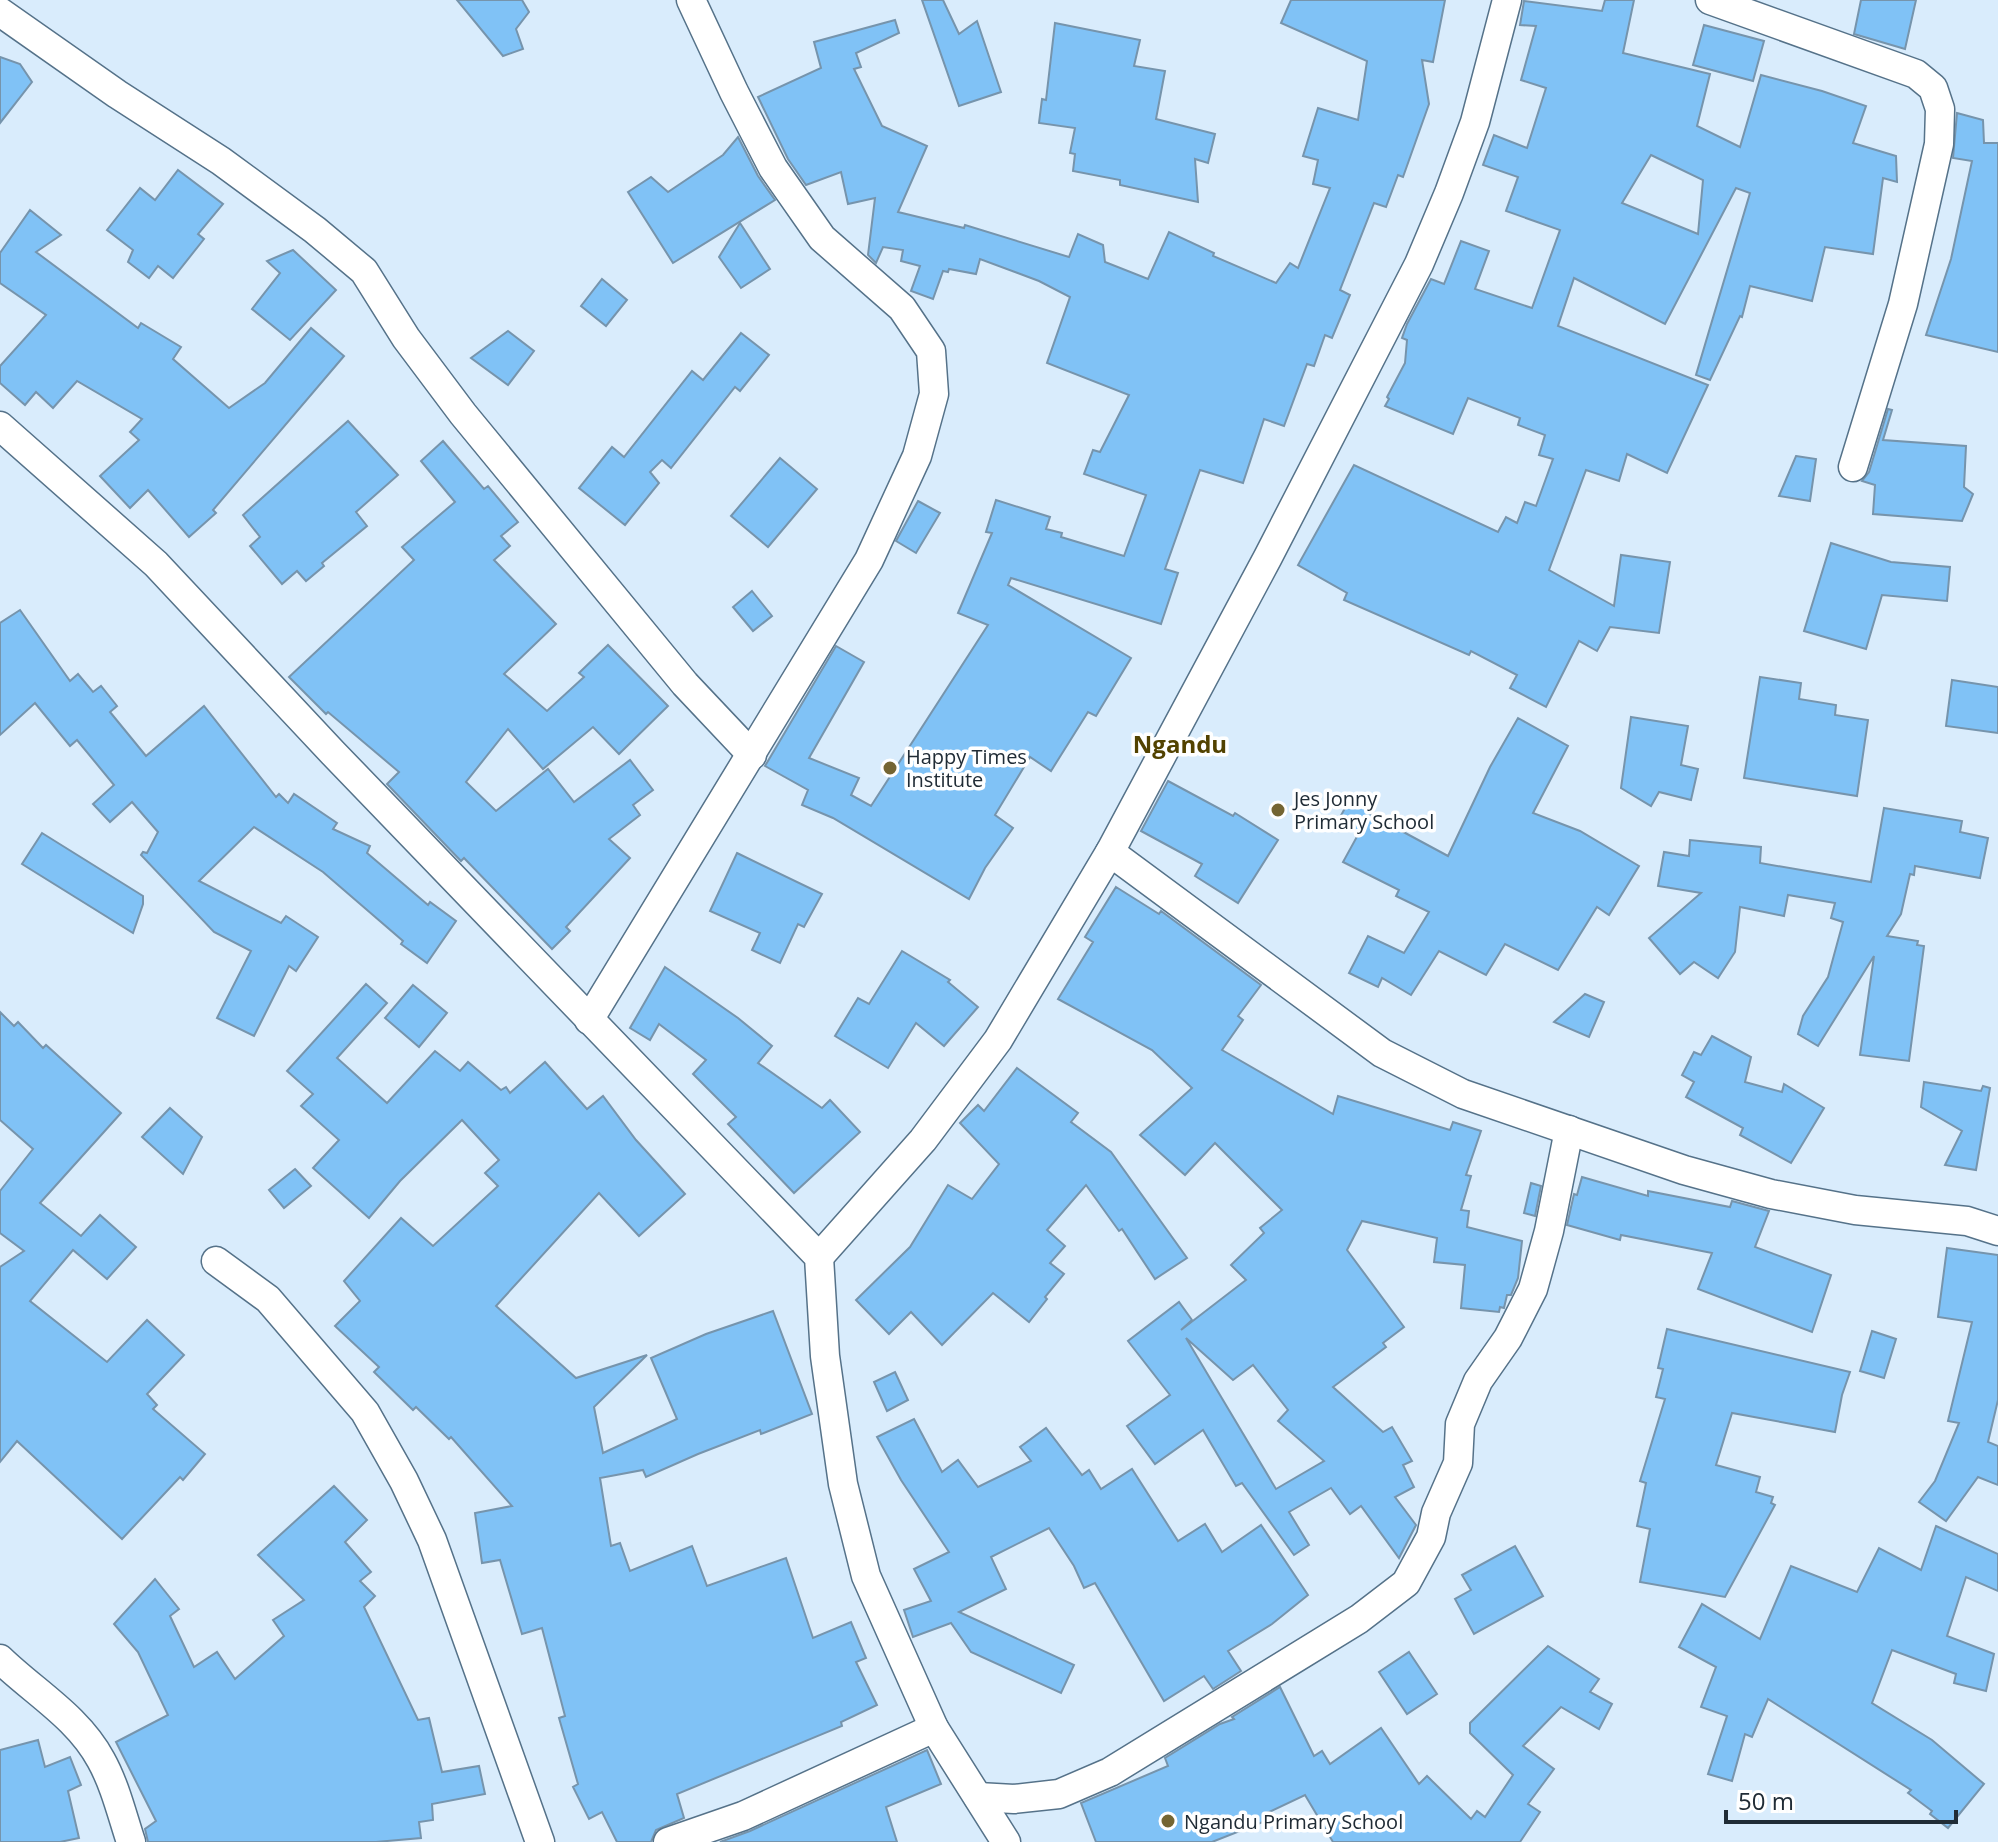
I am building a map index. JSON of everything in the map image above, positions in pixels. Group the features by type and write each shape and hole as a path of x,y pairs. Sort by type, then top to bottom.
{"street":[{"path":"589,1020 869,560 917,456 934,394 931,351 902,308 822,238 773,168 691,0"},
{"path":"819,1257 923,1140 998,1040 1110,852 1268,557 1419,264 1475,122 1507,0"},
{"path":"1710,0 1916,74 1933,88 1940,109 1939,144 1903,304 1853,467"},
{"path":"0,12 117,94 221,161 315,230 364,271 406,338 463,414 685,684 752,755"},
{"path":"0,426 156,564 354,775 819,1257 825,1356 843,1484 866,1576 934,1728 1006,1842"},
{"path":"1110,852 1382,1053 1463,1094 1684,1170 1771,1194 1855,1210 1967,1221 1998,1231"},
{"path":"978,1797 1014,1799 1059,1794 1110,1772 1221,1705 1298,1653 1359,1619 1406,1583 1431,1537 1436,1513 1458,1463 1460,1424 1478,1381 1508,1338 1533,1289 1549,1231 1569,1130"},
{"path":"216,1261 268,1299 365,1412 404,1481 432,1540 540,1842"},
{"path":"0,1659 56,1706 78,1728 101,1760 131,1842"},
{"path":"668,1842 743,1816 934,1728"}],"building":[{"path":"457,0 522,0 529,12 516,29 523,49 503,56"},
{"path":"922,0 943,0 959,34 977,21 1001,92 959,106"},
{"path":"1291,0 1445,0 1433,62 1422,60 1429,104 1403,177 1398,175 1386,207 1374,203 1340,290 1350,295 1332,338 1325,335 1314,366 1307,364 1284,426 1264,419 1243,483 1200,470 1165,569 1178,573 1161,624 1011,578 1008,585 1131,658 1096,716 1088,712 1051,771 1030,757 995,815 1013,828 985,868 969,899 833,818 802,805 808,790 765,766 836,646 864,662 809,758 859,778 851,795 871,806 988,625 958,613 992,533 986,532 996,500 1050,517 1046,529 1062,533 1061,537 1124,556 1146,495 1084,474 1093,450 1100,452 1129,395 1047,363 1070,297 1039,281 980,259 976,274 949,269 948,272 943,271 933,299 911,291 920,266 901,261 903,250 883,247 876,263 868,255 875,198 848,204 841,172 806,185 788,159 758,97 821,68 814,42 895,20 899,33 856,53 861,67 854,69 882,126 927,146 898,212 964,228 965,225 1069,257 1078,234 1103,245 1105,262 1148,279 1169,232 1214,253 1213,256 1276,283 1290,263 1298,268 1330,188 1313,184 1318,160 1303,156 1318,108 1358,120 1367,61 1281,23"},
{"path":"1605,0 1634,0 1623,53 1710,74 1697,126 1740,147 1761,75 1822,91 1866,106 1853,143 1896,156 1897,182 1883,178 1873,254 1825,247 1812,301 1750,286 1742,317 1710,380 1696,375 1750,193 1736,188 1665,324 1574,278 1558,326 1708,385 1667,473 1627,454 1619,481 1586,470 1549,570 1614,606 1621,555 1670,562 1659,633 1610,627 1597,651 1579,641 1546,707 1510,688 1517,675 1471,651 1469,655 1344,600 1347,593 1298,565 1354,465 1498,532 1506,517 1517,523 1525,502 1536,506 1553,459 1539,455 1545,435 1518,425 1520,418 1468,398 1453,434 1385,406 1405,363 1407,340 1402,338 1407,324 1431,279 1444,284 1461,241 1489,251 1475,289 1532,308 1560,230 1506,211 1518,177 1483,165 1494,135 1527,148 1546,88 1521,80 1536,26 1520,25 1524,1 1602,11","holes":["1651,155 1703,180 1698,234 1622,203"]},
{"path":"1861,0 1916,0 1905,49 1854,34"},
{"path":"1055,23 1140,40 1134,66 1165,71 1156,119 1215,134 1208,163 1195,159 1198,202 1120,185 1120,180 1073,171 1075,154 1070,153 1075,128 1039,123 1042,99 1046,100"},
{"path":"1704,25 1764,41 1753,81 1693,65"},
{"path":"0,57 20,64 32,82 0,123"},
{"path":"1957,113 1983,120 1984,143 1998,143 1998,352 1926,335 1951,259 1972,161 1953,158"},
{"path":"738,137 758,176 775,200 673,263 628,192 651,177 668,192 723,155"},
{"path":"178,170 223,204 198,234 204,239 173,278 158,266 149,278 128,262 133,250 107,230 140,188 155,200"},
{"path":"30,210 61,235 36,252 138,328 141,323 181,347 173,359 229,408 265,383 311,328 344,356 213,510 216,513 189,537 148,490 130,508 100,476 139,440 130,432 142,419 77,381 53,408 36,392 25,405 0,383 0,366 46,315 0,283 0,253"},
{"path":"740,223 770,269 741,288 719,257"},
{"path":"293,250 336,290 290,340 252,309 280,273 267,261"},
{"path":"602,279 627,300 606,326 581,306"},
{"path":"508,331 534,351 508,385 471,358"},
{"path":"741,333 769,355 740,391 735,387 671,468 662,460 650,472 659,483 625,525 579,488 612,447 624,457 692,371 703,380"},
{"path":"1888,409 1892,410 1883,440 1966,446 1964,487 1973,494 1962,521 1873,514 1875,485 1862,481 1869,472"},
{"path":"348,421 398,475 356,512 367,526 322,563 324,566 306,581 297,571 282,584 250,546 260,537 243,515"},
{"path":"443,441 484,489 488,486 518,522 501,536 510,546 494,560 556,624 504,674 547,711 584,677 579,673 608,645 668,706 619,754 593,727 543,769 508,729 466,782 496,811 548,769 574,802 630,760 653,790 633,805 640,815 609,839 630,858 566,927 570,931 552,949 387,784 399,772 328,712 326,714 289,677 414,560 402,547 455,502 421,461"},
{"path":"1796,456 1816,459 1810,501 1779,496"},
{"path":"780,458 817,489 768,547 731,516"},
{"path":"918,501 940,513 916,553 896,541"},
{"path":"1831,543 1891,562 1950,567 1947,601 1882,595 1866,649 1804,631"},
{"path":"752,591 772,616 753,631 733,607"},
{"path":"20,610 70,681 78,674 93,692 101,686 117,706 110,712 146,756 204,706 276,797 279,794 288,803 294,794 337,823 333,829 370,846 367,853 428,905 430,902 456,921 427,963 401,944 403,941 323,872 254,827 199,881 281,923 286,916 318,937 296,971 289,966 254,1036 217,1018 251,951 214,932 141,855 147,853 158,832 132,802 110,822 93,804 114,785 77,740 70,746 35,703 0,735 0,623"},
{"path":"1760,677 1801,683 1799,699 1836,705 1835,715 1868,720 1857,796 1744,778"},
{"path":"1952,680 1998,687 1998,733 1946,726"},
{"path":"1631,717 1688,726 1681,765 1698,769 1691,800 1659,792 1651,806 1621,788"},
{"path":"1518,718 1568,746 1533,813 1580,831 1639,866 1609,915 1597,907 1558,970 1505,944 1486,975 1439,951 1411,995 1382,978 1378,987 1349,973 1368,936 1404,953 1429,912 1396,896 1399,890 1343,862 1359,833 1338,821 1352,795 1373,808 1370,814 1448,856 1490,767"},
{"path":"1168,781 1233,816 1235,813 1278,840 1238,903 1195,876 1202,864 1141,831"},
{"path":"1884,808 1962,821 1960,832 1988,838 1980,878 1915,866 1914,875 1910,874 1901,914 1887,936 1918,941 1917,945 1924,946 1909,1061 1860,1055 1874,956 1818,1046 1798,1034 1803,1016 1828,977 1843,922 1831,918 1835,903 1788,895 1784,916 1740,907 1735,952 1718,978 1694,962 1680,974 1649,938 1701,893 1658,886 1664,852 1689,856 1690,840 1761,847 1760,863 1871,882"},
{"path":"42,833 143,896 133,933 22,864"},
{"path":"737,853 822,894 804,927 798,924 780,963 752,950 760,933 710,911"},
{"path":"1116,887 1159,914 1161,911 1261,985 1238,1016 1243,1020 1222,1050 1333,1114 1338,1096 1450,1130 1453,1122 1481,1131 1466,1175 1471,1176 1461,1210 1469,1211 1467,1227 1522,1241 1518,1278 1511,1295 1507,1295 1504,1308 1500,1307 1499,1312 1461,1308 1465,1265 1434,1262 1437,1238 1362,1221 1347,1250 1404,1327 1383,1343 1386,1347 1333,1387 1383,1432 1392,1427 1412,1461 1403,1465 1414,1487 1395,1497 1416,1525 1399,1558 1361,1506 1350,1514 1331,1488 1289,1512 1309,1545 1294,1555 1242,1483 1236,1486 1203,1430 1155,1464 1127,1426 1170,1395 1128,1341 1179,1302 1192,1320 1181,1330 1246,1280 1231,1265 1264,1233 1260,1228 1282,1210 1215,1143 1185,1175 1140,1135 1192,1088 1152,1050 1058,999 1093,942 1085,937","holes":["1186,1338 1233,1380 1253,1365 1288,1410 1278,1421 1324,1461 1276,1489"]},
{"path":"902,951 950,980 948,982 978,1007 944,1046 916,1023 888,1068 835,1036 858,998 869,1004"},
{"path":"665,967 772,1046 758,1063 822,1108 830,1100 860,1132 794,1193 728,1124 736,1117 693,1074 706,1060 659,1024 650,1040 630,1028"},
{"path":"366,984 387,1003 337,1058 387,1103 435,1051 460,1071 468,1062 501,1090 506,1087 510,1093 545,1062 587,1109 603,1096 636,1140 685,1194 639,1236 599,1193 496,1306 576,1378 647,1355 594,1407 603,1453 677,1419 651,1358 706,1334 773,1311 812,1414 761,1434 760,1430 646,1477 643,1470 600,1478 611,1546 620,1543 630,1571 692,1546 707,1586 786,1558 813,1638 851,1622 866,1658 856,1662 877,1705 841,1722 842,1726 677,1794 684,1818 656,1830 651,1842 617,1842 602,1812 589,1819 573,1787 578,1784 559,1718 565,1716 542,1628 522,1634 500,1560 482,1563 475,1513 512,1506 451,1437 449,1439 416,1407 413,1410 374,1372 379,1367 335,1326 360,1301 344,1281 401,1218 433,1246 498,1186 485,1173 499,1160 462,1120 400,1181 369,1218 313,1168 339,1140 301,1106 313,1094 287,1071"},
{"path":"413,985 447,1013 419,1047 385,1018"},
{"path":"1585,994 1604,1002 1589,1037 1554,1022"},
{"path":"0,1012 14,1026 18,1022 43,1048 46,1045 121,1113 40,1203 81,1236 100,1215 136,1247 107,1279 73,1250 30,1301 107,1362 147,1320 184,1355 147,1394 157,1405 153,1409 205,1454 183,1480 180,1477 122,1539 17,1441 0,1462 0,1267 24,1251 0,1233 0,1191 33,1149 0,1120"},
{"path":"1712,1036 1751,1057 1745,1082 1782,1092 1784,1084 1824,1108 1791,1163 1740,1135 1743,1128 1686,1097 1694,1082 1682,1075 1694,1052 1701,1055"},
{"path":"1017,1068 1078,1113 1071,1122 1111,1152 1187,1258 1155,1279 1122,1229 1119,1231 1086,1185 1047,1230 1065,1246 1050,1263 1064,1274 1029,1322 993,1293 942,1345 911,1312 889,1334 856,1300 910,1247 948,1185 972,1199 999,1164 960,1123 978,1105 984,1111"},
{"path":"1924,1082 1981,1091 1983,1086 1990,1088 1976,1170 1945,1165 1962,1131 1921,1107"},
{"path":"170,1108 202,1137 183,1174 142,1137"},
{"path":"295,1169 311,1186 284,1208 269,1190"},
{"path":"1582,1177 1648,1196 1648,1191 1730,1207 1732,1201 1769,1211 1755,1247 1831,1275 1812,1332 1698,1289 1712,1253 1621,1235 1620,1240 1567,1225 1574,1194 1577,1195"},
{"path":"1531,1183 1541,1186 1535,1216 1524,1213"},
{"path":"1947,1248 1998,1255 1998,1400 1988,1442 1998,1446 1998,1485 1978,1477 1946,1521 1919,1502 1935,1481 1959,1423 1948,1421 1972,1322 1938,1317"},
{"path":"1667,1329 1850,1372 1835,1432 1732,1413 1716,1465 1760,1477 1756,1492 1773,1497 1771,1503 1775,1505 1725,1597 1640,1582 1650,1529 1637,1526 1646,1483 1640,1481 1665,1399 1656,1397 1663,1369 1658,1368"},
{"path":"1872,1331 1896,1339 1884,1378 1860,1371"},
{"path":"895,1372 908,1400 887,1411 874,1382"},
{"path":"914,1419 942,1472 958,1460 978,1487 1031,1461 1020,1447 1046,1428 1082,1475 1089,1470 1101,1489 1132,1469 1178,1541 1205,1524 1222,1552 1261,1525 1308,1595 1272,1624 1228,1651 1241,1671 1213,1689 1204,1676 1164,1701 1095,1583 1084,1588 1074,1566 1049,1528 991,1557 1006,1589 959,1612 1074,1665 1061,1693 971,1652 951,1623 913,1637 904,1610 931,1601 914,1569 949,1552 901,1480 877,1437"},
{"path":"334,1486 367,1520 345,1542 371,1572 360,1581 375,1596 364,1607 418,1720 429,1718 442,1772 479,1766 485,1794 432,1804 433,1820 419,1822 421,1838 376,1842 148,1842 145,1829 156,1821 116,1742 168,1715 138,1652 114,1624 155,1579 179,1609 170,1616 194,1667 217,1652 235,1679 284,1636 273,1620 304,1600 258,1555"},
{"path":"1936,1526 1998,1554 1998,1591 1966,1577 1947,1636 1994,1654 1986,1691 1954,1683 1956,1674 1892,1650 1872,1703 1932,1740 1984,1784 1948,1828 1908,1793 1911,1790 1768,1699 1752,1737 1745,1734 1732,1781 1708,1774 1727,1716 1701,1707 1716,1667 1679,1647 1702,1604 1760,1639 1791,1566 1857,1592 1879,1548 1921,1570"},
{"path":"1515,1546 1543,1596 1474,1634 1455,1599 1471,1590 1462,1575"},
{"path":"1548,1646 1599,1679 1590,1692 1612,1704 1599,1729 1561,1707 1523,1746 1554,1769 1528,1804 1540,1812 1520,1842 1333,1842 1305,1795 1265,1814 1268,1820 1212,1842 1096,1842 1081,1803 1168,1766 1165,1758 1220,1724 1234,1719 1232,1717 1280,1687 1314,1756 1322,1751 1330,1764 1381,1728 1419,1784 1427,1776 1471,1819 1477,1811 1485,1817 1513,1775 1470,1733 1470,1723"},
{"path":"1409,1652 1437,1694 1407,1714 1379,1672"},
{"path":"38,1740 45,1767 70,1757 81,1785 68,1791 79,1838 60,1842 0,1842 0,1750"},
{"path":"927,1750 941,1784 886,1807 897,1842 720,1842 750,1831"}],"place":[{"name":"Happy Times Institute","path":"890,768"},
{"name":"Jes Jonny Primary School","path":"1278,810"},
{"name":"Ngandu Primary School","path":"1168,1821"}],"district":[{"name":"Ngandu","path":"1180,743"}]}
